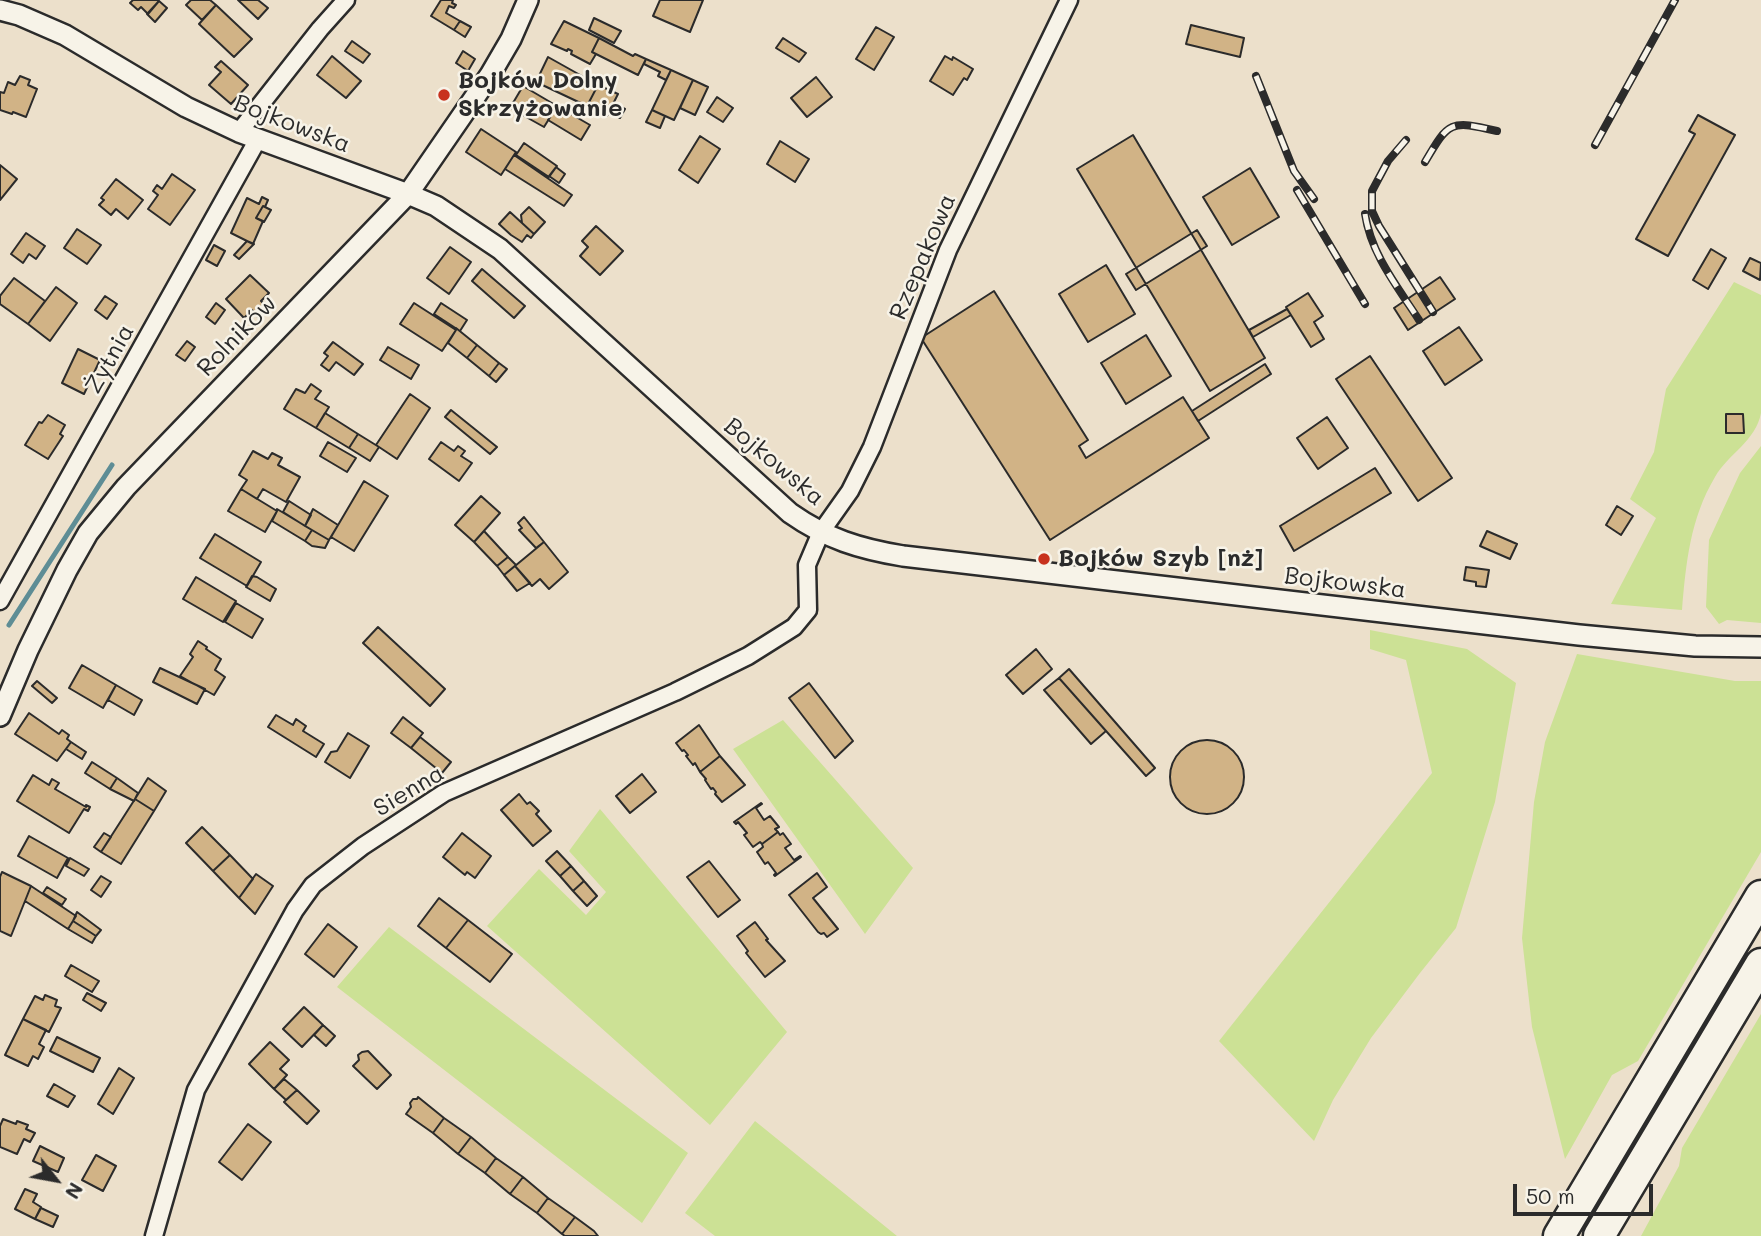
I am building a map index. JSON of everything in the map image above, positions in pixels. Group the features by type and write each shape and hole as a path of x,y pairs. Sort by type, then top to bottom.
{"highway":[{"path":"1559,1236 1761,895"},
{"path":"1599,1236 1761,964"}],"street":[{"name":"Żytnia","path":"0,601 249,136 320,29 346,0"},
{"name":"Rolników","path":"0,716 28,650 88,533 126,487 408,194 490,75 511,39 527,0"},
{"name":"Rzepakowa","path":"821,532 849,491 872,447 948,250 1069,0"},
{"name":"Bojkowska","path":"0,10 19,15 65,35 186,107 249,136 436,206 500,249 790,513 840,541 861,548 923,559 1566,633 1695,646 1761,647"},
{"name":"Sienna","path":"154,1236 195,1090 295,910 313,885 363,846 444,793 675,692 736,662 794,627 808,610 807,565 821,532"}],"green space":[{"path":"1734,282 1761,295 1761,413 1758,423 1754,432 1715,477 1700,509 1688,558 1682,610 1611,604 1656,518 1630,499 1654,452 1666,389"},
{"path":"1761,446 1761,623 1727,620 1719,624 1706,607 1709,540 1740,473"},
{"path":"1370,630 1467,649 1516,683 1495,802 1456,928 1371,1038 1333,1100 1314,1141 1219,1041 1432,773 1406,660 1370,649"},
{"path":"1577,654 1735,681 1761,681 1761,852 1638,1061 1612,1075 1565,1159 1532,1027 1522,938 1534,802 1545,742"},
{"path":"783,720 913,868 865,934 733,749"},
{"path":"600,809 787,1032 710,1125 487,926 539,869 586,915 606,892 569,851"},
{"path":"389,927 688,1153 642,1223 337,987"},
{"path":"1761,1014 1761,1236 1641,1236 1679,1166 1682,1148"},
{"path":"755,1121 897,1236 715,1236 685,1213"}],"building":[{"path":"133,0 159,1 148,14 141,7 138,10 130,3"},
{"path":"191,0 210,0 216,5 202,20 186,5"},
{"path":"238,0 258,0 268,8 258,19"},
{"path":"441,0 453,0 452,3 456,5 454,8 449,6 446,13 460,21 454,30 431,16"},
{"path":"660,0 703,0 690,32 653,16"},
{"path":"159,1 167,8 155,22 147,14"},
{"path":"216,5 252,39 234,57 199,24"},
{"path":"594,18 621,31 614,43 589,30"},
{"path":"460,21 471,27 465,37 454,30"},
{"path":"564,21 599,38 592,52 596,54 590,64 571,54 572,51 551,44"},
{"path":"1191,25 1244,38 1240,57 1186,44"},
{"path":"876,27 894,37 874,70 856,59"},
{"path":"599,38 633,56 635,54 646,59 638,75 592,52"},
{"path":"783,38 806,53 799,62 776,48"},
{"path":"352,41 370,54 363,63 345,51"},
{"path":"463,51 475,59 468,71 456,63"},
{"path":"332,56 361,81 346,98 317,75"},
{"path":"945,56 952,60 953,57 973,69 953,95 930,81"},
{"path":"548,57 598,85 587,106 536,82"},
{"path":"646,59 671,70 666,80 658,76 660,72 644,64"},
{"path":"221,61 248,85 231,104 209,85 221,72 215,67"},
{"path":"671,70 693,80 674,120 652,110"},
{"path":"20,76 30,80 28,85 37,89 26,117 0,110 0,92 4,93 8,82 15,85"},
{"path":"816,77 832,97 807,117 791,98"},
{"path":"693,80 708,87 695,115 680,108"},
{"path":"598,85 618,94 607,116 587,106"},
{"path":"523,86 557,106 544,127 510,108"},
{"path":"717,97 733,108 723,122 707,112"},
{"path":"614,103 625,109 620,118 609,112"},
{"path":"557,106 590,125 581,140 548,120"},
{"path":"652,110 665,116 660,128 646,122"},
{"path":"1698,115 1735,135 1668,256 1636,239 1695,134 1689,131"},
{"path":"481,129 516,152 501,175 466,152"},
{"path":"1133,135 1265,358 1210,391 1077,169"},
{"path":"700,136 720,149 698,183 679,170"},
{"path":"780,141 809,159 795,182 767,164"},
{"path":"524,143 557,166 549,177 516,155"},
{"path":"514,155 572,195 564,206 505,169"},
{"path":"0,165 17,179 0,200"},
{"path":"556,167 565,174 559,183 549,176"},
{"path":"1250,168 1279,217 1232,245 1203,197"},
{"path":"172,174 195,190 170,225 148,209 158,195 153,191 157,185 162,189"},
{"path":"116,179 143,200 128,219 116,209 111,215 99,205 104,200 101,198"},
{"path":"262,197 268,200 256,218 263,221 253,244 231,233 247,198 259,204"},
{"path":"263,206 271,210 264,222 256,218"},
{"path":"529,207 545,222 534,234 522,223 521,215"},
{"path":"510,212 534,234 531,238 527,235 522,242 499,224"},
{"path":"596,226 623,251 600,275 580,256 588,247 582,241"},
{"path":"77,229 101,245 87,264 64,248"},
{"path":"1197,230 1207,246 1136,290 1126,274"},
{"path":"26,233 45,246 36,259 29,254 23,263 11,254"},
{"path":"247,241 254,244 239,259 234,255"},
{"path":"214,245 225,251 217,266 206,260"},
{"path":"450,247 471,262 449,294 427,278"},
{"path":"1711,249 1726,258 1708,289 1693,280"},
{"path":"1750,258 1761,263 1760,280 1743,271"},
{"path":"1106,265 1135,314 1088,342 1059,294"},
{"path":"482,269 525,306 514,318 472,281"},
{"path":"250,275 269,293 261,301 268,308 258,317 252,310 244,318 226,299"},
{"path":"1440,277 1455,299 1408,330 1394,308"},
{"path":"14,278 45,301 28,324 0,304 0,296"},
{"path":"56,287 77,303 50,341 28,324"},
{"path":"994,291 1088,440 1079,446 1086,458 1183,397 1209,438 1050,540 921,338"},
{"path":"1308,293 1323,316 1314,322 1324,339 1311,347 1286,307"},
{"path":"105,296 117,304 107,319 95,310"},
{"path":"216,303 225,310 215,324 206,317"},
{"path":"414,303 456,330 442,351 400,324"},
{"path":"441,303 467,320 460,331 434,314"},
{"path":"1287,309 1291,315 1253,337 1249,330"},
{"path":"1459,327 1482,360 1445,385 1423,351"},
{"path":"456,328 477,345 467,358 448,343"},
{"path":"1146,335 1171,376 1126,404 1101,363"},
{"path":"187,341 195,347 185,361 176,355"},
{"path":"333,342 363,364 354,375 336,362 329,371 321,365 328,356 324,353"},
{"path":"477,345 499,363 489,376 467,358"},
{"path":"388,347 419,365 411,379 380,360"},
{"path":"78,349 100,360 84,394 62,383"},
{"path":"1370,356 1452,478 1418,501 1336,379"},
{"path":"499,363 507,369 496,382 489,376"},
{"path":"1265,364 1271,374 1198,421 1192,411"},
{"path":"311,384 321,391 315,399 329,407 316,428 284,409 296,389 305,393"},
{"path":"410,394 430,408 397,459 376,445"},
{"path":"451,410 497,447 490,454 445,417"},
{"path":"325,413 358,434 349,448 316,428"},
{"path":"1726,414 1743,414 1744,433 1726,433"},
{"path":"48,415 65,425 60,434 63,436 48,459 25,445 39,422 42,423"},
{"path":"1327,417 1348,448 1318,469 1297,438"},
{"path":"358,434 379,447 370,461 349,448"},
{"path":"328,442 356,458 347,472 320,456"},
{"path":"441,442 454,451 458,446 465,451 461,456 472,463 459,481 429,459"},
{"path":"253,451 268,459 272,453 282,458 278,465 300,477 286,502 263,489 257,499 241,489 247,480 239,475"},
{"path":"1375,468 1391,493 1294,551 1280,526"},
{"path":"364,481 388,496 354,551 331,537"},
{"path":"241,489 277,511 265,532 228,511"},
{"path":"481,496 500,513 474,542 455,525"},
{"path":"289,501 311,515 305,526 283,512"},
{"path":"1617,506 1633,516 1621,535 1606,525"},
{"path":"277,509 312,530 305,541 272,521"},
{"path":"313,509 338,525 329,540 305,526"},
{"path":"524,517 544,542 536,548 519,530 522,528 518,523"},
{"path":"312,530 329,540 325,548 312,546 305,541"},
{"path":"484,531 508,557 497,566 474,542"},
{"path":"1487,531 1517,544 1510,559 1480,546"},
{"path":"215,534 261,562 247,586 200,558"},
{"path":"544,542 568,572 549,589 540,579 532,586 515,566"},
{"path":"508,557 516,565 504,575 497,566"},
{"path":"515,566 530,583 517,591 504,575"},
{"path":"1466,567 1489,570 1486,587 1464,580"},
{"path":"252,576 276,589 270,601 246,587"},
{"path":"196,577 236,601 223,622 183,599"},
{"path":"236,603 263,619 252,638 225,622"},
{"path":"378,627 445,689 430,706 363,643"},
{"path":"198,641 221,659 215,670 225,677 214,695 180,676 193,657 190,654"},
{"path":"1036,649 1052,669 1023,694 1006,675"},
{"path":"82,665 116,685 103,708 69,688"},
{"path":"160,668 205,689 197,704 153,682"},
{"path":"1069,669 1155,768 1146,776 1059,678"},
{"path":"1059,678 1106,731 1091,744 1044,690"},
{"path":"37,681 57,698 52,703 32,686"},
{"path":"809,683 853,741 835,758 789,698"},
{"path":"116,685 142,700 134,715 108,700"},
{"path":"29,713 59,734 62,730 69,735 67,739 71,742 57,761 15,734"},
{"path":"276,715 293,725 296,719 306,726 303,731 324,744 316,757 268,727"},
{"path":"403,717 423,733 411,748 391,733"},
{"path":"699,725 720,756 700,772 676,743"},
{"path":"348,733 369,746 350,778 325,762 331,752 337,751"},
{"path":"420,737 451,762 442,773 411,748"},
{"path":"1207,740 1221,743 1233,751 1241,763 1244,777 1241,791 1233,803 1221,811 1207,814 1193,811 1181,803 1173,791 1170,777 1173,763 1181,751 1193,743"},
{"path":"71,742 86,752 82,759 66,749"},
{"path":"720,756 745,785 722,802 700,772"},
{"path":"92,762 117,778 110,789 85,773"},
{"path":"642,774 656,792 630,813 616,796"},
{"path":"33,775 49,785 52,779 59,783 55,789 90,807 88,811 84,809 69,833 17,801"},
{"path":"117,778 138,793 134,801 110,789"},
{"path":"148,778 166,791 154,811 135,799"},
{"path":"519,794 527,804 530,802 539,811 536,814 551,831 533,846 501,810"},
{"path":"135,799 154,811 121,864 101,852"},
{"path":"761,803 756,808 764,820 770,816 779,827 775,829 778,832 753,847 744,835 747,833 738,822 734,822"},
{"path":"202,827 230,855 213,871 186,843"},
{"path":"778,832 780,835 783,833 791,844 785,848 794,860 801,857 775,876 776,873 768,862 765,864 757,852 763,847 762,844"},
{"path":"104,833 111,837 101,852 94,847"},
{"path":"462,833 491,856 475,878 467,872 465,875 443,857"},
{"path":"29,836 68,858 57,878 18,856"},
{"path":"557,851 571,866 560,876 546,861"},
{"path":"230,855 253,879 239,898 213,871"},
{"path":"70,858 89,869 84,876 66,866"},
{"path":"709,861 740,900 718,917 687,877"},
{"path":"571,866 584,881 573,891 560,876"},
{"path":"2,872 31,886 11,936 0,931"},
{"path":"817,873 827,887 813,898 838,929 827,937 818,932 789,895"},
{"path":"256,874 273,886 255,914 239,898"},
{"path":"101,876 111,882 101,897 91,890"},
{"path":"584,881 597,896 587,906 573,891"},
{"path":"31,886 76,916 68,929 25,901"},
{"path":"47,887 66,899 62,905 43,893"},
{"path":"439,898 468,920 446,948 418,926"},
{"path":"77,912 101,930 96,936 73,921"},
{"path":"468,920 512,954 490,982 446,948"},
{"path":"73,921 96,936 92,943 68,929"},
{"path":"755,922 768,939 766,940 785,961 765,977 746,953 748,951 737,936"},
{"path":"328,924 357,947 334,977 305,954"},
{"path":"71,965 99,981 92,992 65,976"},
{"path":"87,993 106,1003 101,1011 83,1000"},
{"path":"45,995 57,1000 55,1006 61,1008 49,1032 23,1019 35,996 43,1000"},
{"path":"304,1007 323,1025 302,1047 283,1029"},
{"path":"23,1019 46,1030 39,1044 44,1047 38,1059 33,1056 28,1066 5,1055"},
{"path":"323,1025 335,1036 326,1046 314,1035"},
{"path":"57,1037 100,1058 93,1072 50,1051"},
{"path":"270,1042 289,1060 280,1069 287,1075 274,1089 249,1064"},
{"path":"368,1051 391,1075 377,1089 353,1066 359,1060 358,1055"},
{"path":"119,1068 134,1078 113,1114 98,1104"},
{"path":"284,1079 297,1090 286,1100 274,1089"},
{"path":"54,1084 75,1096 68,1107 47,1096"},
{"path":"297,1090 319,1111 307,1124 284,1102"},
{"path":"418,1097 444,1118 433,1133 406,1114 411,1107 410,1103"},
{"path":"444,1118 471,1137 458,1154 433,1133"},
{"path":"3,1119 28,1125 26,1129 35,1133 30,1142 24,1139 17,1154 0,1147 0,1126"},
{"path":"248,1124 271,1142 242,1180 219,1162"},
{"path":"471,1137 496,1158 485,1173 458,1154"},
{"path":"40,1146 64,1158 58,1172 33,1161"},
{"path":"96,1155 116,1166 103,1191 82,1180"},
{"path":"496,1158 523,1177 510,1194 485,1173"},
{"path":"523,1177 548,1198 537,1213 510,1194"},
{"path":"25,1189 37,1194 33,1202 41,1207 35,1219 15,1209"},
{"path":"548,1198 575,1217 562,1234 537,1213"},
{"path":"41,1208 58,1216 53,1227 35,1219"},
{"path":"575,1217 594,1231 598,1236 562,1234"}],"waterway":[{"path":"9,625 112,465"}],"railway":[{"path":"1595,145 1675,0"},
{"path":"1256,76 1294,171 1314,199"},
{"path":"1425,162 1440,138 1452,127 1469,125 1497,131"},
{"path":"1406,140 1388,161 1372,191 1372,211 1433,312"},
{"path":"1297,190 1365,304"},
{"path":"1365,214 1379,256 1419,320"}],"place":[{"name":"Bojków Dolny Skrzyżowanie","path":"444,95"},
{"name":"Bojków Szyb [nż]","path":"1044,559"}]}
